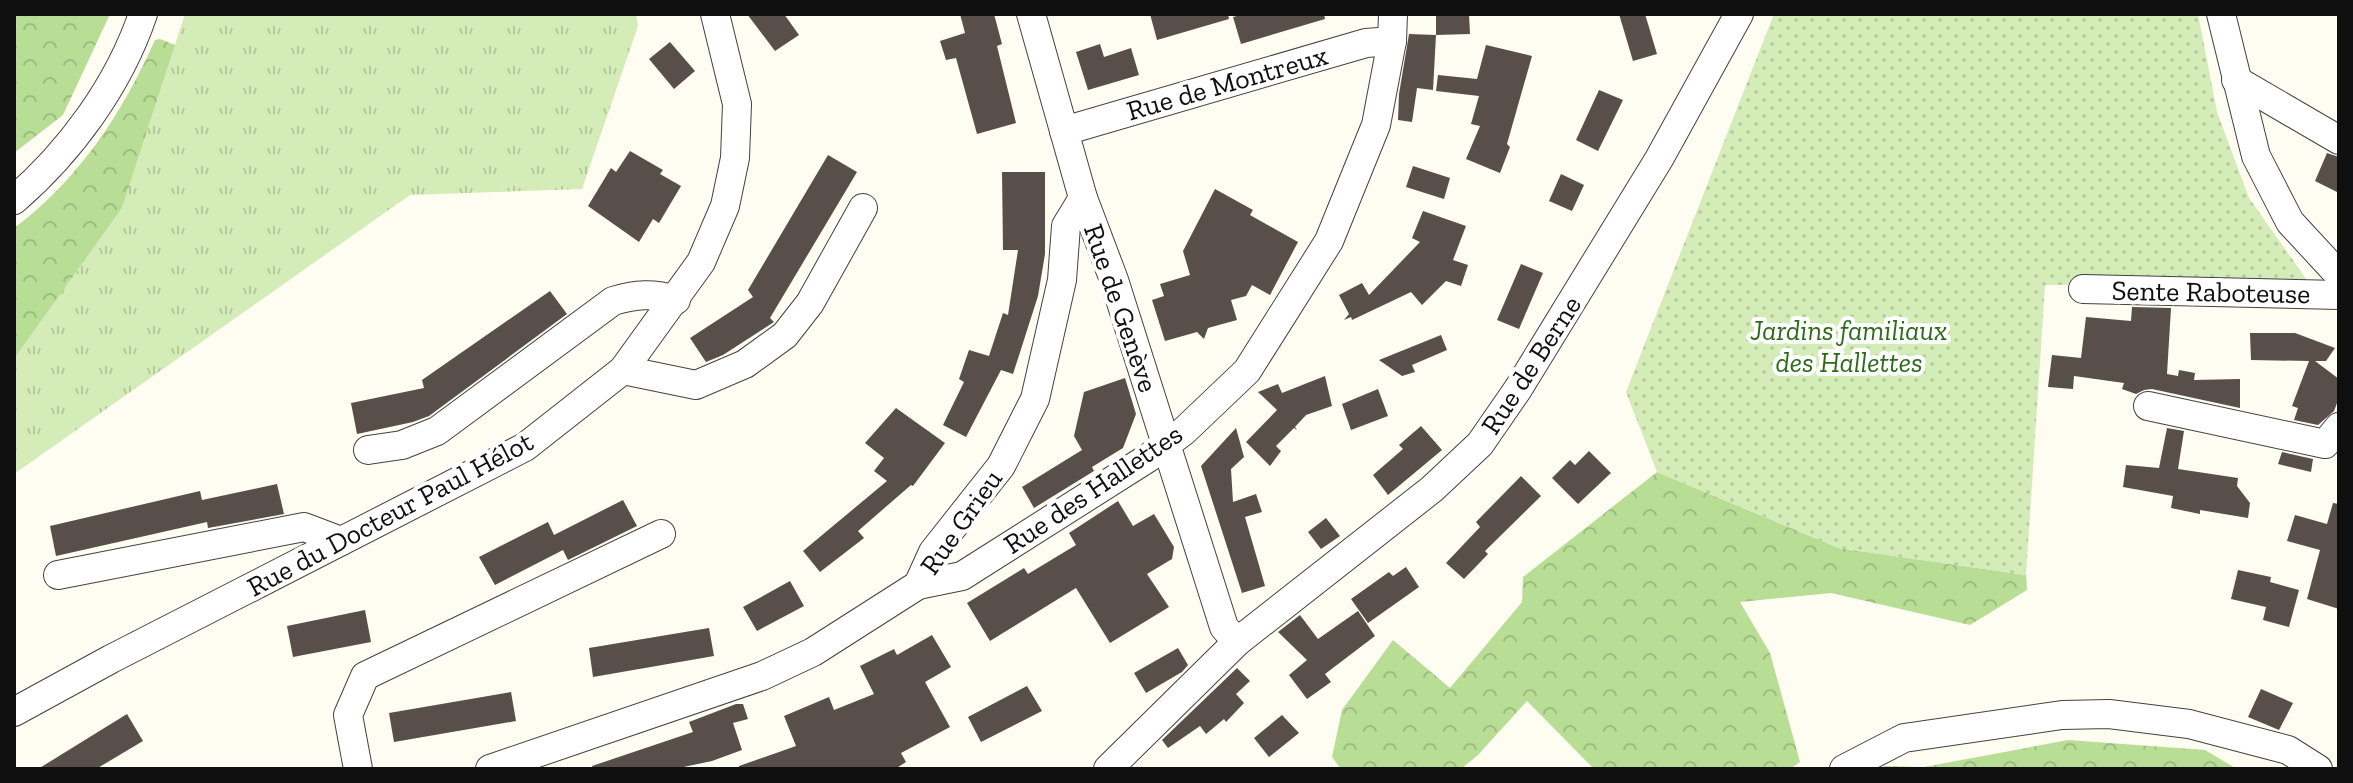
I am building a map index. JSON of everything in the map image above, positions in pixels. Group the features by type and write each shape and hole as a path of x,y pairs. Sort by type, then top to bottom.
{"street":[{"path":"14,200 67,150 105,94 143,14"},
{"name":"Rue du Docteur Paul Hélot","path":"14,712 525,447 623,370 701,262 725,206 735,158 737,104 715,14"},
{"path":"1031,14 1083,198"},
{"name":"Rue de Berne","path":"1108,769 1237,642 1432,489 1480,444 1518,389 1644,184 1739,14"},
{"path":"2221,14 2256,156 2290,222 2339,275"},
{"name":"Rue de Montreux","path":"1064,131 1366,43 1392,27"},
{"name":"Rue des Hallettes","path":"918,585 962,576 1166,444 1247,371 1329,241 1376,125 1392,27"},
{"path":"2236,80 2339,140"},
{"name":"Rue de Genève","path":"1083,198 1114,280 1224,627 1237,642"},
{"name":"Rue Grieu","path":"490,769 762,676 813,652 918,585 933,552 1001,466 1035,399 1062,280 1066,226 1083,198"},
{"path":"623,370 696,385 745,364 785,335 810,303 863,208"},
{"name":"Sente Raboteuse","path":"2083,289 2339,295"},
{"path":"368,450 402,445 437,431 613,301 633,294 657,294 676,300"},
{"path":"2148,406 2325,444 2339,427"},
{"path":"58,575 304,527 341,541"},
{"path":"358,769 348,715 365,676 661,534"},
{"path":"1844,769 1904,738 2062,715 2109,714 2189,724 2217,731 2288,750 2318,769"}],"green space":[{"path":"14,14 110,14 63,115 14,153"},
{"path":"185,14 636,14 638,26 582,189 410,195 14,474 14,359 122,208"},
{"name":"Jardins familiaux des Hallettes","path":"1774,14 2198,14 2217,112 2249,198 2309,283 2045,285 2026,575 1839,548 1657,472 1626,392"},
{"path":"155,40 175,45 122,208 14,359 14,228 59,189 78,167 113,119"},
{"path":"1657,472 1839,548 2026,575 2027,590 1970,625 1831,593 1740,602 1770,653 1800,762 1790,769 1594,769 1527,701 1478,755 1461,769 1341,769 1332,757 1342,710 1393,640 1450,688 1522,602 1523,577"},
{"path":"2068,740 2205,750 2237,769 1879,769 1885,766 1924,767"}],"building":[{"path":"747,14 784,14 799,35 775,51"},
{"path":"960,14 994,14 1002,44 997,46 1016,123 977,134 956,58 946,60 940,41 965,33"},
{"path":"1150,14 1228,14 1229,19 1157,40"},
{"path":"1244,14 1324,14 1325,19 1241,44 1233,17"},
{"path":"1436,14 1469,14 1470,34 1436,35"},
{"path":"1619,14 1645,14 1657,54 1633,61"},
{"path":"1409,34 1436,35 1433,90 1417,88 1412,122 1398,120"},
{"path":"670,42 695,71 674,89 649,59"},
{"path":"1100,44 1104,57 1131,48 1139,75 1088,90 1076,52"},
{"path":"1486,45 1532,56 1507,144 1510,147 1500,173 1466,159 1480,126 1471,124 1479,96 1436,91 1438,75 1477,79"},
{"path":"1599,90 1623,100 1598,151 1576,140"},
{"path":"630,151 663,170 660,174 681,186 659,223 653,219 639,242 588,206 611,168 616,172"},
{"path":"2327,153 2339,157 2339,193 2315,181"},
{"path":"828,155 857,172 770,318 774,322 723,355 706,362 690,338 753,297 748,290"},
{"path":"1413,166 1450,178 1444,199 1406,187"},
{"path":"1002,172 1045,172 1045,254 1038,296 1013,374 1001,370 966,437 943,425 964,382 959,379 969,350 989,356 1003,313 1008,315 1018,250 1003,250"},
{"path":"1561,174 1584,185 1572,211 1549,201"},
{"path":"1215,189 1253,210 1250,215 1298,242 1270,295 1252,285 1246,296 1231,300 1237,320 1208,328 1204,339 1197,332 1165,341 1152,300 1164,296 1160,284 1190,275 1183,251"},
{"path":"1423,211 1466,226 1453,260 1468,265 1461,286 1446,281 1422,305 1411,292 1352,320 1351,317 1344,320 1349,314 1339,295 1362,283 1369,295 1420,242 1412,238"},
{"path":"1521,264 1543,273 1519,329 1497,320"},
{"path":"550,291 567,314 429,416 357,434 351,403 424,388 422,380"},
{"path":"2132,307 2171,308 2167,374 2178,376 2179,370 2195,373 2194,380 2240,379 2240,408 2152,389 2136,394 2122,389 2124,383 2074,376 2073,389 2048,387 2052,355 2081,358 2086,317 2131,321"},
{"path":"2250,333 2295,333 2335,348 2326,361 2315,361 2339,379 2339,398 2334,411 2318,425 2294,420 2298,408 2292,406 2309,361 2251,360"},
{"path":"1441,335 1447,350 1412,365 1415,372 1402,376 1379,360"},
{"path":"1325,376 1332,406 1306,415 1295,427 1297,430 1294,428 1276,446 1281,451 1270,466 1246,442 1277,410 1258,392 1278,384 1282,393"},
{"path":"1125,378 1136,414 1123,448 1092,467 1094,471 1034,508 1022,487 1082,450 1074,436 1084,392"},
{"path":"1378,389 1388,416 1351,430 1342,404"},
{"path":"896,408 945,443 913,486 858,531 864,538 820,572 803,551 887,481 874,471 884,458 865,443"},
{"path":"1421,426 1442,450 1388,495 1373,475 1403,449 1399,445"},
{"path":"1236,428 1244,457 1231,469 1233,502 1256,494 1262,512 1245,517 1265,586 1242,593 1201,466"},
{"path":"2167,428 2184,431 2178,469 2238,478 2237,486 2250,503 2248,518 2171,508 2173,496 2123,487 2126,465 2159,468"},
{"path":"1589,451 1611,473 1578,504 1552,478 1570,460 1575,465"},
{"path":"2282,452 2313,459 2311,472 2278,464"},
{"path":"1521,476 1541,496 1485,551 1488,554 1464,579 1446,563 1480,527 1476,522"},
{"path":"277,484 284,514 208,528 207,522 56,556 50,526 200,491 202,500"},
{"path":"623,500 637,526 568,560 563,550 495,585 479,557 548,522 554,535"},
{"path":"1118,501 1133,526 1154,514 1174,547 1172,559 1147,574 1169,607 1110,643 1076,588 990,641 967,603 1024,568 1028,574 1076,545 1069,533"},
{"path":"2333,503 2339,504 2339,609 2307,599 2320,550 2287,541 2295,515 2327,524"},
{"path":"1326,518 1340,536 1321,549 1308,532"},
{"path":"1406,567 1419,587 1368,623 1351,599 1389,572 1393,576"},
{"path":"2238,570 2271,577 2270,582 2299,590 2289,627 2263,620 2266,607 2231,599"},
{"path":"790,581 804,606 757,631 743,607"},
{"path":"365,610 371,642 293,657 287,626"},
{"path":"1358,611 1375,636 1325,674 1331,682 1307,699 1289,675 1307,660 1278,632 1300,615 1318,639"},
{"path":"709,628 714,656 593,677 589,648"},
{"path":"932,635 951,667 925,682 950,727 901,753 906,762 895,769 739,769 739,766 796,746 784,716 829,697 834,710 874,694 860,666 894,649 897,655"},
{"path":"1178,648 1188,665 1182,672 1146,693 1134,673"},
{"path":"1237,668 1250,681 1236,694 1244,703 1226,722 1224,719 1206,734 1200,726 1168,748 1162,740"},
{"path":"1027,686 1042,711 981,742 968,717"},
{"path":"2261,689 2293,703 2279,730 2248,717"},
{"path":"511,692 516,721 394,742 389,713"},
{"path":"743,704 748,719 733,723 742,750 712,761 674,769 593,769 592,766 693,732 689,722"},
{"path":"127,714 143,741 96,769 38,769"},
{"path":"1282,715 1299,733 1269,757 1254,738"}]}
